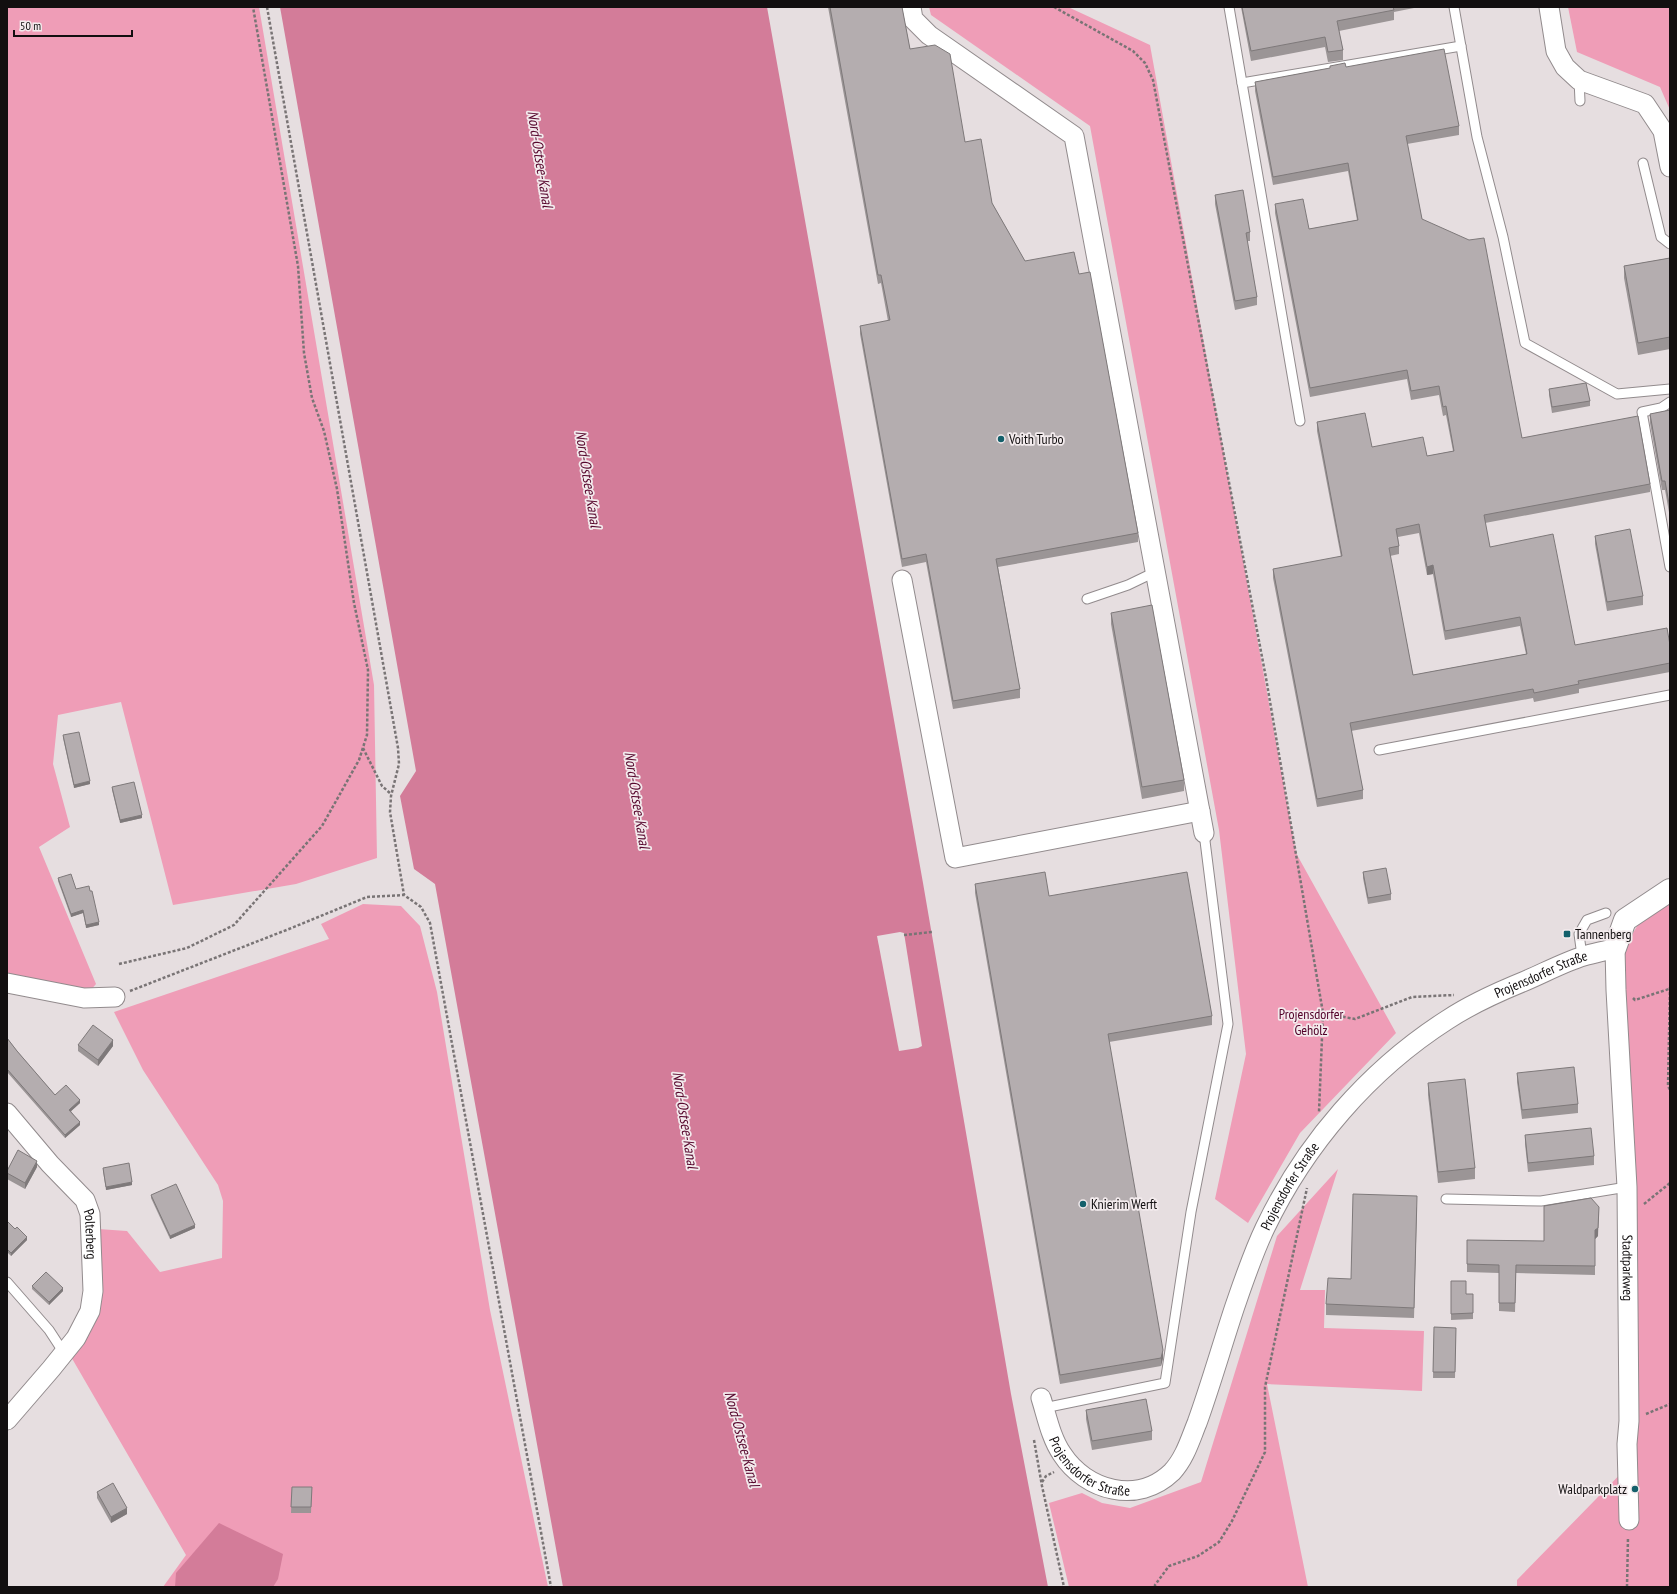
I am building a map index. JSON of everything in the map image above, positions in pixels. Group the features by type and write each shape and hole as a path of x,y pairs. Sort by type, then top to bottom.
{"street":[{"path":"911,7 913,19 929,35 1074,136 1204,833"},
{"path":"1549,7 1556,51 1565,67 1579,80 1645,104 1663,130 1670,167"},
{"path":"902,580 955,858 1200,811"},
{"path":"1615,948 1625,920 1670,890"},
{"name":"Projensdorfer Straße","path":"1041,1398 1054,1439 1063,1456 1081,1476 1093,1483 1114,1490 1136,1490 1155,1484 1173,1471 1181,1461 1186,1451 1210,1387 1235,1306 1264,1229 1289,1184 1317,1142 1339,1115 1374,1076 1399,1054 1449,1018 1498,992 1582,956 1615,948"},
{"name":"Stadtparkweg","path":"1615,948 1627,1187 1629,1421 1627,1444 1629,1520"},
{"path":"7,983 84,998 114,997"},
{"name":"Polterberg","path":"7,1113 50,1164 85,1200 90,1214 93,1291 90,1311 76,1338 7,1420"}],"lane":[{"path":"1229,7 1300,421"},
{"path":"1454,7 1477,137 1503,237 1525,343 1617,394 1670,389"},
{"path":"1242,83 1461,46"},
{"path":"1579,80 1580,101"},
{"path":"1643,163 1661,237 1670,244"},
{"path":"1670,402 1661,408 1642,412 1670,567"},
{"path":"1087,599 1128,585 1155,572"},
{"path":"1379,750 1670,695"},
{"path":"1041,1398 1165,1383 1191,1212 1228,1024 1204,833"},
{"path":"1582,956 1578,934 1587,920 1606,913"},
{"path":"1446,1198 1541,1201 1627,1187"},
{"path":"7,1282 49,1330 64,1354"}],"path":[{"path":"119,964 187,948 234,924 322,826 359,760 367,735 368,670 354,603 337,489 324,431 312,398 304,353 298,266 253,7"},
{"path":"268,7 398,748 399,764 392,794 390,812 404,895"},
{"path":"1054,7 1133,51 1145,63 1153,80 1266,678 1323,1013 1317,1142"},
{"path":"363,748 382,786 392,794"},
{"path":"114,997 367,897 404,895 421,907 430,923 551,1587"},
{"path":"904,935 932,932"},
{"path":"1616,990 1636,1000 1669,988 1668,1086 1670,1090"},
{"path":"1323,1013 1355,1019 1412,997 1459,994"},
{"path":"1155,1587 1169,1566 1198,1556 1219,1542 1232,1521 1265,1452 1265,1387 1309,1180"},
{"path":"1627,1217 1670,1183"},
{"path":"1629,1421 1670,1404"},
{"path":"1034,1438 1042,1486 1064,1587"},
{"path":"1627,1587 1629,1520"}],"green space":[{"path":"7,7 259,7 374,685 377,858 296,884 173,905 121,702 58,715 53,764 70,827 39,847 96,984 84,998 7,983"},
{"name":"Projensdorfer Gehölz","path":"929,7 1068,7 1150,45 1296,853 1396,1033 1300,1133 1248,1223 1215,1199 1246,1054 1219,830 1090,126 931,15"},
{"path":"1568,7 1670,7 1670,110 1660,87 1577,52"},
{"path":"1670,902 1670,1587 1517,1587 1517,1580 1636,1458 1634,1135 1621,970 1625,946 1639,923"},
{"path":"363,904 401,906 420,926 437,992 490,1310 548,1587 163,1587 186,1555 70,1355 83,1339 98,1229 127,1231 160,1272 222,1258 223,1201 218,1185 143,1070 114,1012 329,939 321,924"},
{"path":"1338,1169 1300,1290 1325,1290 1324,1328 1424,1331 1422,1391 1267,1384 1308,1587 1069,1587 1049,1503 1082,1493 1102,1503 1130,1508 1201,1482 1277,1236"}],"water":[{"name":"Nord-Ostsee-Kanal","path":"280,7 767,7 923,883 1011,1394 1048,1587 563,1587 435,884 414,869 400,796 416,771"},
{"path":"219,1523 283,1554 278,1579 273,1587 175,1587 176,1573"}],"pier":[{"path":"900,932 904,933 922,1046 899,1051 877,936"}],"building":[{"path":"830,7 902,7 910,49 935,45 950,54 965,142 981,139 992,203 1025,261 1074,252 1079,274 1090,272 1138,533 996,559 1020,689 953,701 926,554 902,559 860,326 890,320 881,275 878,275"},
{"path":"1242,7 1393,7 1394,10 1337,21 1343,50 1328,52 1325,37 1251,51"},
{"path":"1444,49 1459,126 1406,136 1422,219 1469,240 1484,238 1522,438 1638,416 1650,484 1484,515 1490,547 1553,534 1575,645 1667,628 1670,645 1670,663 1578,681 1579,684 1534,693 1533,689 1350,723 1363,790 1317,799 1273,569 1342,556 1317,422 1365,413 1372,447 1423,437 1427,456 1454,451 1446,406 1443,407 1439,386 1411,391 1407,370 1310,388 1275,204 1303,199 1309,229 1358,220 1348,163 1273,177 1255,82 1330,68 1330,66 1345,63 1346,67","holes":["1419,524 1427,567 1433,565 1445,631 1520,617 1527,654 1413,675 1389,548 1399,546 1396,529"]},
{"path":"1243,190 1250,232 1246,233 1257,297 1235,301 1215,195"},
{"path":"1670,258 1670,337 1638,343 1624,266"},
{"path":"1586,383 1590,401 1552,407 1549,389"},
{"path":"1670,410 1670,509 1665,481 1662,481 1650,414"},
{"path":"1630,529 1643,596 1607,602 1595,536"},
{"path":"1152,605 1184,780 1142,787 1111,613"},
{"path":"79,732 90,781 74,785 63,735"},
{"path":"134,782 142,815 120,820 112,787"},
{"path":"1386,868 1391,894 1368,898 1363,872"},
{"name":"Knierim Werft","path":"1045,872 1049,896 1187,872 1212,1016 1108,1034 1163,1350 1161,1358 1060,1375 975,884"},
{"path":"71,874 76,889 89,886 90,891 92,891 99,922 86,925 83,910 71,914 58,878"},
{"path":"93,1025 113,1040 98,1060 78,1045"},
{"path":"7,1038 55,1095 66,1085 80,1100 69,1110 80,1122 65,1135 7,1069"},
{"path":"1574,1067 1578,1104 1522,1110 1517,1073"},
{"path":"1465,1079 1475,1168 1438,1172 1428,1083"},
{"path":"1591,1128 1594,1156 1528,1163 1525,1135"},
{"path":"18,1150 37,1161 25,1183 7,1173"},
{"path":"129,1163 132,1182 106,1187 103,1168"},
{"path":"176,1184 195,1225 170,1236 151,1195"},
{"path":"1353,1194 1417,1196 1414,1308 1326,1304 1328,1278 1351,1279"},
{"path":"1591,1198 1599,1207 1598,1228 1595,1230 1595,1266 1516,1265 1515,1303 1499,1303 1499,1265 1467,1264 1467,1240 1544,1241 1544,1206"},
{"path":"7,1221 15,1229 17,1227 27,1237 11,1253 7,1249"},
{"path":"46,1272 63,1288 49,1302 32,1286"},
{"path":"1451,1281 1466,1281 1466,1294 1473,1294 1473,1313 1451,1314"},
{"path":"1434,1327 1456,1328 1455,1372 1433,1372"},
{"path":"1146,1399 1152,1431 1092,1441 1086,1410"},
{"path":"113,1483 127,1508 111,1517 97,1492"},
{"path":"292,1487 312,1487 311,1507 291,1507"}],"place":[{"name":"Voith Turbo","path":"1001,439"},
{"name":"Tannenberg","path":"1567,934"},
{"name":"Knierim Werft","path":"1083,1204"},
{"name":"Waldparkplatz","path":"1635,1489"}]}
